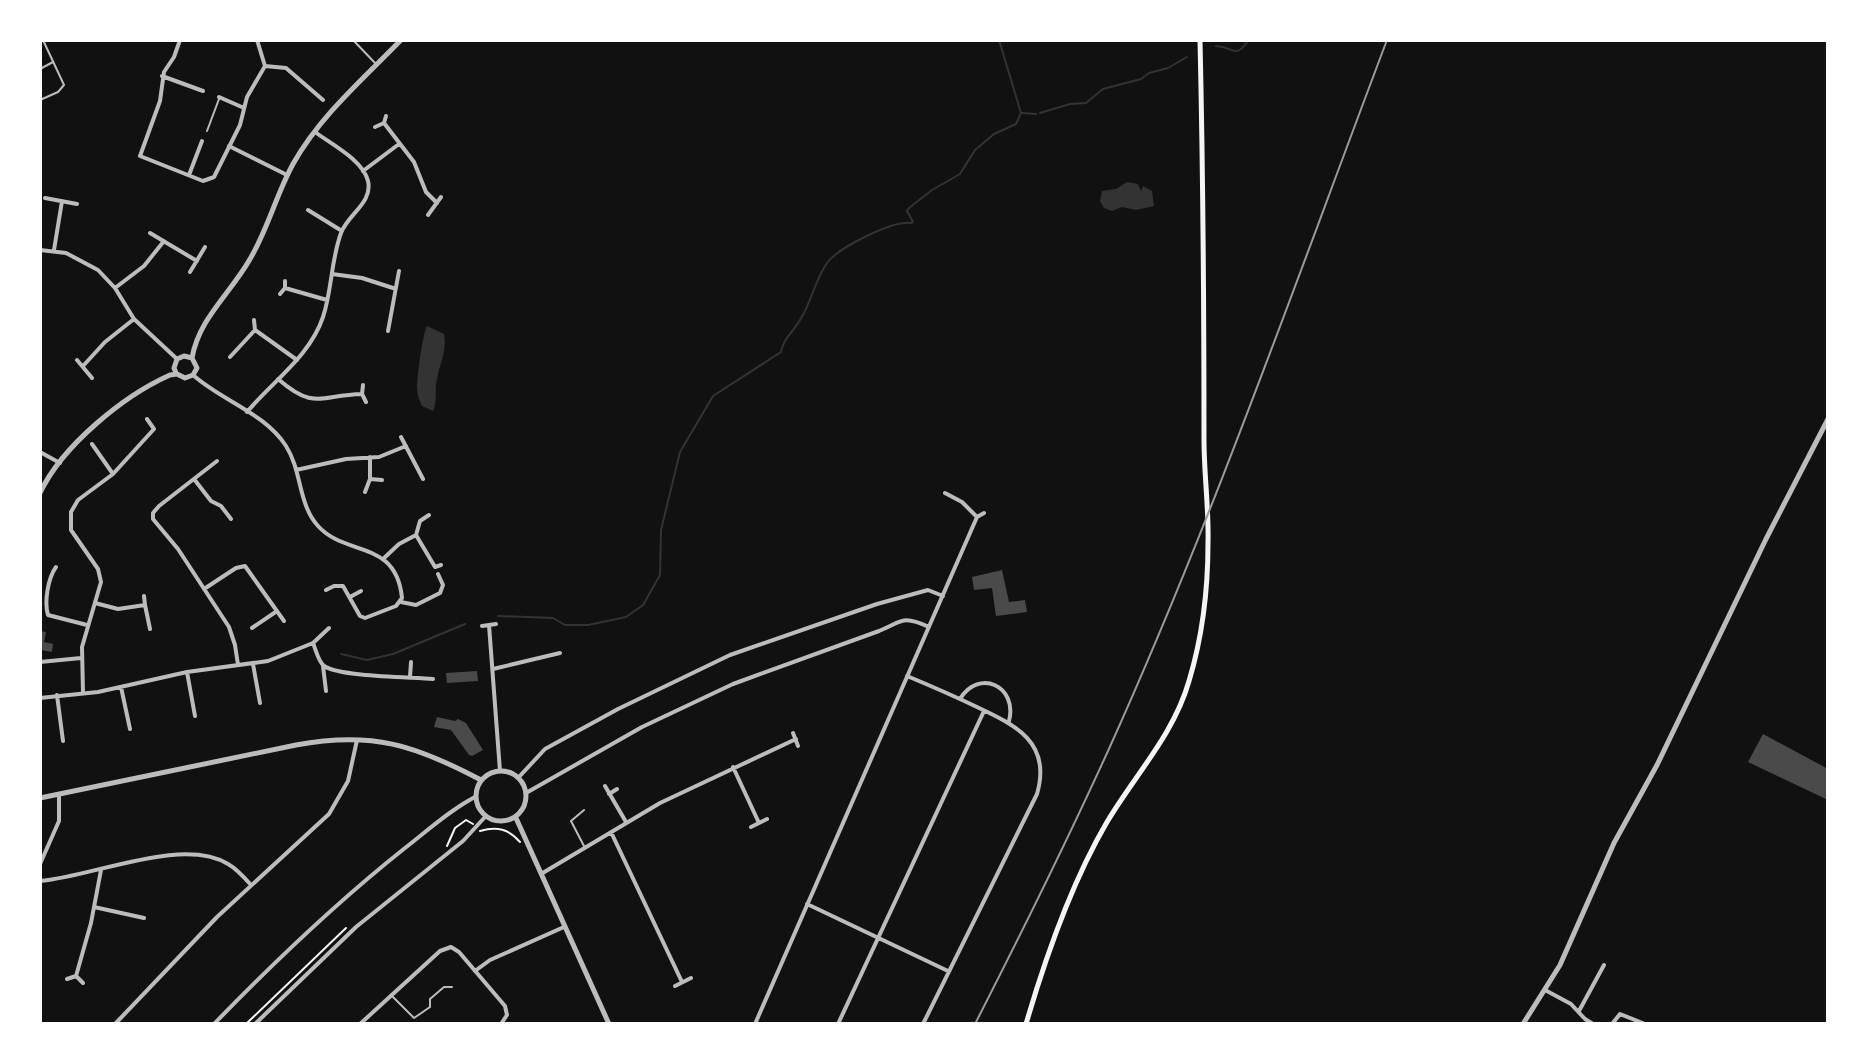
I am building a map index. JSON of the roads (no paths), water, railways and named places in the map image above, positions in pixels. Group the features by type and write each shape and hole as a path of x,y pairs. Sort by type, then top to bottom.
{"main road":[{"path":"1026,1024 1054,943 1090,857 1111,815 1176,717 1196,653 1208,543 1204,452 1200,40"}],"street":[{"path":"180,40 162,76 160,101 140,156 203,181 214,177 240,125 247,97 265,66 257,40"},
{"path":"192,358 184,356 177,359 174,368 177,374 185,378 193,375 197,368 192,358 203,325 251,258 287,175 315,132 401,40"},
{"path":"265,66 286,68 323,100"},
{"path":"162,76 203,91"},
{"path":"219,97 244,108"},
{"path":"384,123 386,116"},
{"path":"375,127 384,123"},
{"path":"384,123 414,162 426,192 437,203"},
{"path":"247,412 297,360 319,327 342,231 366,199 368,183 363,171 315,132"},
{"path":"189,175 202,141"},
{"path":"363,171 399,144"},
{"path":"229,146 287,175"},
{"path":"428,215 441,197"},
{"path":"45,198 77,204"},
{"path":"54,250 62,201"},
{"path":"308,210 342,231"},
{"path":"313,222 317,215"},
{"path":"150,233 197,261"},
{"path":"115,288 144,266 164,241"},
{"path":"190,272 205,247"},
{"path":"40,250 54,250 87,263 115,288 134,319 177,359"},
{"path":"388,331 393,288 399,271"},
{"path":"332,274 362,278 393,288"},
{"path":"280,294 285,288 285,281"},
{"path":"285,288 327,300"},
{"path":"83,366 105,342 134,319"},
{"path":"230,357 255,330 254,320"},
{"path":"255,330 297,360"},
{"path":"77,360 92,378"},
{"path":"40,493 82,438 122,404 151,385 177,374"},
{"path":"193,375 274,431 287,448 306,507 320,529 383,559 396,576 401,602"},
{"path":"278,379 295,394 312,400 362,394"},
{"path":"363,385 362,394 366,402"},
{"path":"83,693 81,658 100,575 71,530 70,520 78,500 113,474 154,429 147,419"},
{"path":"1523,1024 1570,944 1614,843 1657,765 1828,419"},
{"path":"401,437 423,479"},
{"path":"92,444 113,474"},
{"path":"296,470 346,459 387,455 406,446"},
{"path":"40,452 60,463"},
{"path":"365,492 370,479 370,457"},
{"path":"217,461 155,509 153,519 178,549 233,636 238,665"},
{"path":"194,479 211,501 221,506 231,519"},
{"path":"370,479 382,480"},
{"path":"945,493 962,502 977,517"},
{"path":"755,1024 977,517 984,513"},
{"path":"383,559 399,544 416,535 420,521 429,515"},
{"path":"416,535 435,567 441,565"},
{"path":"204,589 236,568 245,566 284,621"},
{"path":"56,567 52,572 46,606 48,615 87,625"},
{"path":"326,590 339,584 346,588 360,616 371,618 401,602 416,605 440,593 443,585 438,574"},
{"path":"518,778 545,749 618,709 730,655 877,604 928,590 943,596"},
{"path":"350,597 361,591"},
{"path":"144,596 150,629"},
{"path":"95,603 118,609 145,605"},
{"path":"252,628 277,611"},
{"path":"526,793 642,727 733,684 879,631 898,621 914,620 929,627"},
{"path":"482,626 496,624"},
{"path":"489,625 500,771"},
{"path":"40,698 121,687 187,672 253,664 313,643 329,628"},
{"path":"313,643 323,665 326,691"},
{"path":"493,669 560,653"},
{"path":"40,662 81,658"},
{"path":"410,677 411,662"},
{"path":"253,664 260,703"},
{"path":"323,665 363,674 433,679"},
{"path":"187,672 195,716"},
{"path":"907,676 1009,721 1025,734 1033,746 1040,769 1040,785 923,1024"},
{"path":"960,699 974,685 996,685 1006,693 1011,703 1009,721"},
{"path":"121,687 130,729"},
{"path":"57,695 63,741"},
{"path":"838,1024 984,710"},
{"path":"793,733 798,746"},
{"path":"541,874 626,822 733,767 796,739"},
{"path":"115,1024 181,953 329,814 348,781 357,740"},
{"path":"40,798 318,741 386,742 415,748 481,780"},
{"path":"733,767 759,823"},
{"path":"500,771 518,778 526,793 525,805 516,818 495,821 485,817 475,797 481,780 487,774 500,771"},
{"path":"605,786 626,822"},
{"path":"609,794 617,789"},
{"path":"40,864 59,821 59,795"},
{"path":"214,1024 349,893 475,797"},
{"path":"255,1024 349,933 463,841 485,817"},
{"path":"516,818 609,1024"},
{"path":"751,827 767,819"},
{"path":"611,832 682,982"},
{"path":"40,881 165,856 195,854 229,864 251,885"},
{"path":"76,976 101,870"},
{"path":"807,904 948,971"},
{"path":"94,907 144,918"},
{"path":"475,971 490,960 564,927"},
{"path":"360,1024 446,948 457,949 507,1011 501,1024"},
{"path":"1579,1011 1604,965"},
{"path":"67,979 76,976"},
{"path":"76,976 83,983"},
{"path":"675,986 691,978"},
{"path":"1545,990 1571,1004 1593,1024"},
{"path":"1612,1024 1620,1014 1645,1024"}],"lane":[{"path":"40,100 63,88 63,81 43,40"},
{"path":"353,40 377,65"},
{"path":"40,69 54,62"},
{"path":"207,131 219,97"},
{"path":"584,810 571,821 584,847"},
{"path":"391,995 414,1018 418,1018 430,1007 430,999 444,987 452,987"}],"waterway":[{"path":"498,616 553,618 565,625 588,625 626,617 643,605 660,575 661,530 680,452 713,396 781,352 804,313 823,270 833,257 879,231 913,222 907,211 909,208 960,174 975,150 994,134 1016,124 1021,113 999,40"},
{"path":"1216,46 1237,51 1249,40"},
{"path":"1040,113 1070,104 1086,103 1103,89 1141,79 1187,57"},
{"path":"1022,113 1036,114"},
{"path":"341,654 367,660 393,654 465,624"}],"railway":[{"path":"975,1024 1076,820 1183,576 1387,40"}]}
